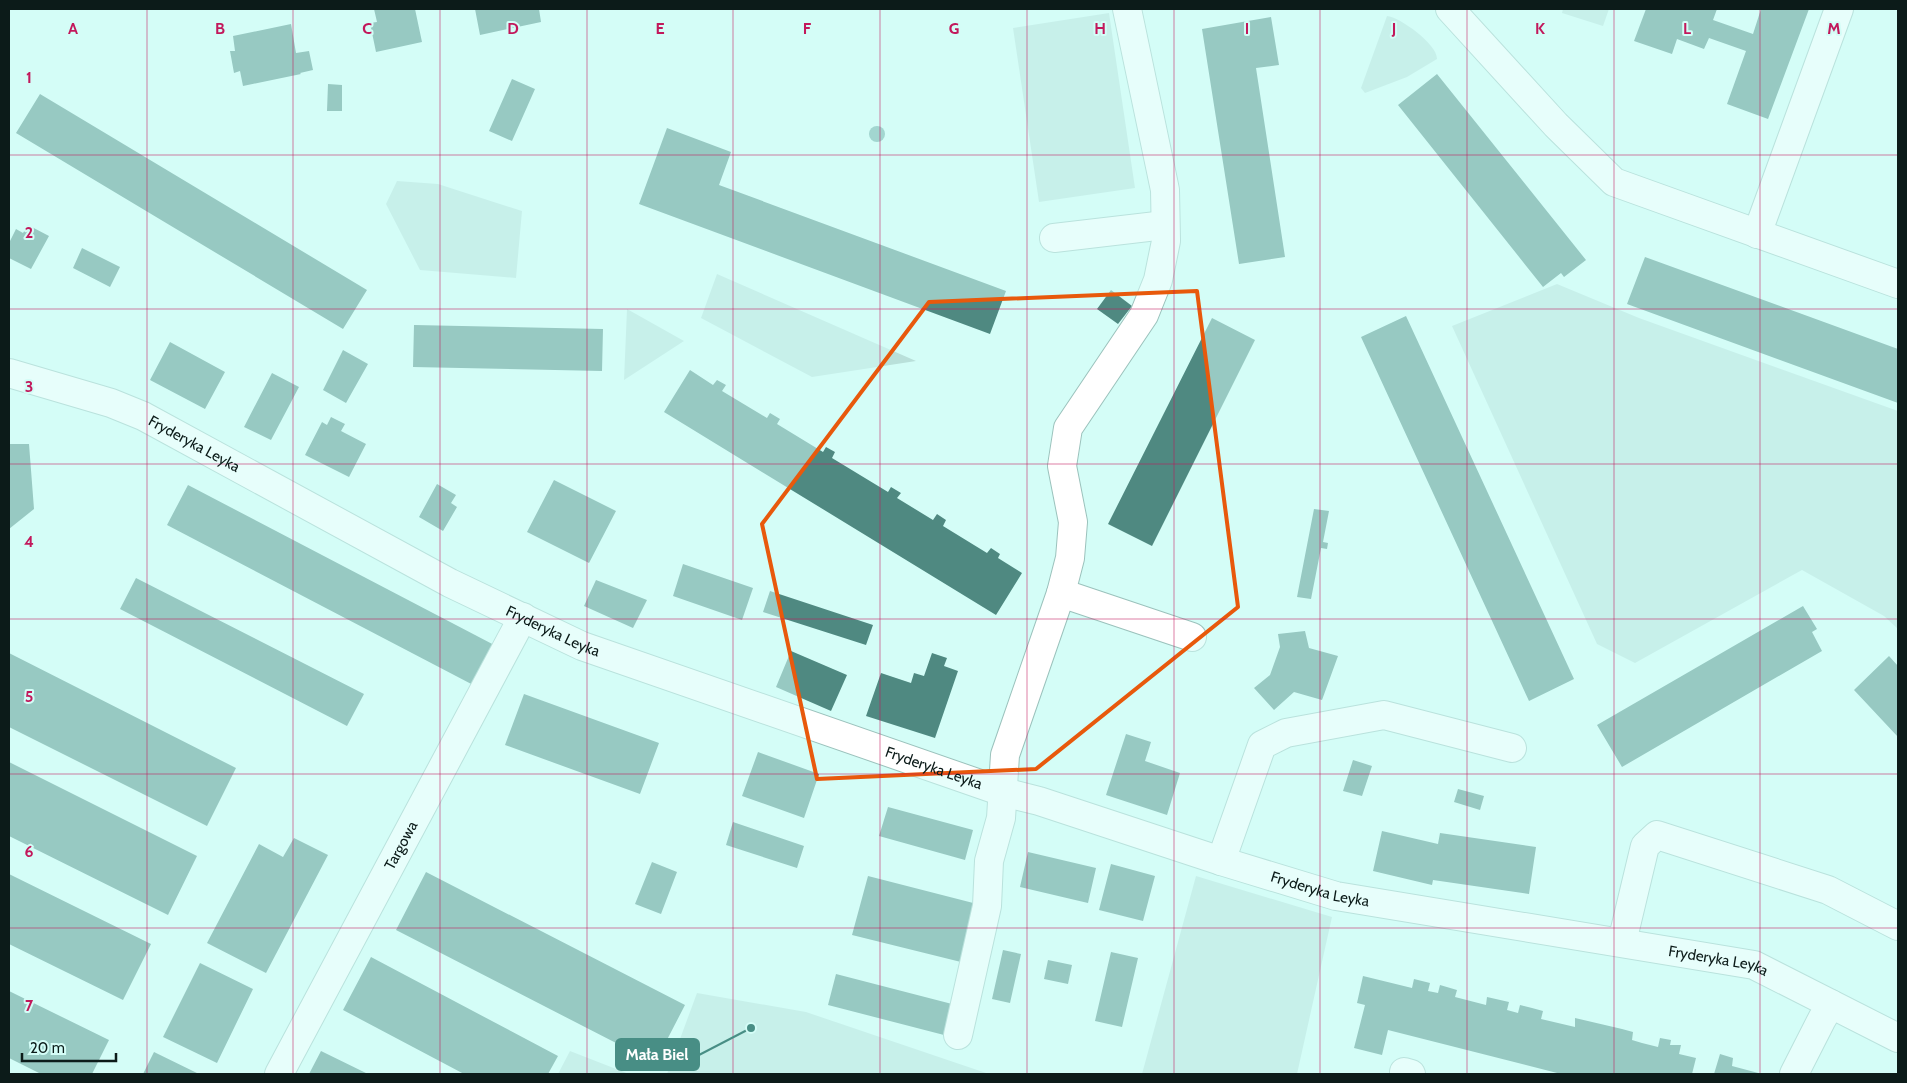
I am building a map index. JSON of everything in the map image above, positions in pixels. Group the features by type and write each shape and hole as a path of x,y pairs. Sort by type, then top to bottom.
{"street":[{"path":"958,1035 988,906 989,861 1001,818 1005,755 1061,593 1070,558 1073,522 1062,466 1068,428 1144,315 1158,280 1166,241 1165,190 1127,9"},
{"path":"1450,9 1556,125 1614,182 1898,284"},
{"path":"1757,234 1838,9"},
{"path":"1054,238 1165,225"},
{"name":"Fryderyka Leyka","path":"9,373 111,403 143,416 450,583 582,646 1003,792 1039,801 1221,861 1336,896 1754,965 1898,1038"},
{"path":"1061,593 1192,637"},
{"name":"Targowa","path":"279,1074 523,618"},
{"path":"1221,861 1262,745 1286,733 1384,716 1512,748"},
{"path":"1622,942 1645,846 1657,834 1828,890 1898,926"},
{"path":"1794,1074 1831,1004"}],"highlighted area":[{"path":"1197,291 1238,607 1036,769 817,779 762,524 929,302"}],"shaded area":[{"path":"1563,9 1609,9 1603,26 1562,13"},
{"path":"1109,13 1135,188 1039,202 1013,28"},
{"path":"1387,16 1409,26 1431,47 1436,53 1437,59 1407,77 1365,93 1361,88"},
{"path":"397,181 438,184 522,211 516,278 420,270 386,204"},
{"path":"717,274 916,361 812,377 701,318"},
{"path":"1557,284 1639,318 1898,411 1898,629 1884,616 1802,570 1635,663 1597,644 1452,326"},
{"path":"627,309 684,341 624,380"},
{"path":"1196,876 1332,917 1297,1074 1142,1074"},
{"path":"697,993 806,1012 989,1074 667,1074"},
{"path":"570,1051 629,1074 558,1074"}],"building":[{"path":"374,9 415,9 422,42 376,52 370,23 377,22"},
{"path":"475,9 539,9 541,22 480,35"},
{"path":"1646,9 1717,9 1713,20 1753,34 1761,9 1809,9 1768,119 1727,104 1746,51 1709,38 1704,49 1677,39 1672,54 1634,41"},
{"path":"1271,17 1279,65 1256,68 1285,257 1239,264 1202,29"},
{"path":"291,24 296,53 309,51 313,70 243,86 240,71 234,73 230,51 235,51 233,36"},
{"path":"1437,74 1586,260 1564,277 1561,273 1543,287 1398,105"},
{"path":"512,79 535,89 512,141 489,131"},
{"path":"328,84 342,85 342,111 327,111"},
{"path":"40,94 367,290 343,329 16,133"},
{"path":"667,128 731,152 719,185 1006,291 990,334 639,204"},
{"path":"28,225 49,236 31,269 9,258 9,243 16,229 23,233"},
{"path":"82,248 120,267 110,287 73,268"},
{"path":"1645,257 1898,349 1898,403 1627,304"},
{"path":"1111,290 1132,306 1118,324 1097,309"},
{"path":"1406,316 1574,679 1529,701 1361,337"},
{"path":"1212,318 1255,340 1152,546 1108,524"},
{"path":"414,325 603,329 602,371 413,367"},
{"path":"170,342 225,372 205,409 150,380"},
{"path":"343,350 368,364 346,403 323,390"},
{"path":"690,370 713,385 717,380 726,385 722,391 767,418 770,413 780,419 777,424 823,452 826,447 835,452 832,458 888,492 891,487 901,493 897,498 933,520 937,514 946,520 943,526 987,553 991,548 1000,554 998,558 1022,573 996,615 664,412"},
{"path":"272,373 299,387 271,440 244,427"},
{"path":"331,417 345,424 341,431 366,444 349,477 305,455 322,422 327,425"},
{"path":"9,444 29,444 34,509 9,529"},
{"path":"554,480 616,511 589,563 527,532"},
{"path":"437,484 456,495 451,503 457,507 443,531 419,517"},
{"path":"188,485 498,647 477,687 167,525"},
{"path":"1314,509 1329,511 1323,542 1328,543 1327,549 1321,548 1311,599 1297,597"},
{"path":"683,564 753,588 742,620 673,596"},
{"path":"136,578 364,694 347,726 120,609"},
{"path":"596,580 647,600 633,628 584,606"},
{"path":"770,591 873,625 866,645 763,612"},
{"path":"1803,606 1817,629 1812,632 1822,651 1622,767 1597,725"},
{"path":"1305,631 1309,648 1338,656 1322,700 1294,692 1274,710 1254,688 1270,675 1280,647 1278,634"},
{"path":"791,651 847,675 831,711 776,687"},
{"path":"9,653 236,768 207,826 9,727"},
{"path":"932,653 947,658 944,666 958,671 935,738 866,716 881,673 911,683 914,673 924,676"},
{"path":"1889,656 1898,666 1898,737 1854,690"},
{"path":"524,694 659,743 640,794 505,745"},
{"path":"1126,734 1151,742 1145,761 1180,773 1167,815 1106,795"},
{"path":"758,752 819,774 804,818 742,796"},
{"path":"1353,760 1372,766 1362,796 1343,791"},
{"path":"9,762 197,856 168,915 9,836"},
{"path":"1458,789 1484,796 1480,810 1454,802"},
{"path":"888,807 973,830 965,860 879,836"},
{"path":"733,822 804,846 797,868 726,845"},
{"path":"1382,831 1438,844 1440,833 1536,847 1529,894 1433,880 1432,885 1373,871"},
{"path":"294,838 328,855 266,973 207,943 259,844 283,857"},
{"path":"1028,852 1096,868 1088,903 1020,887"},
{"path":"652,862 677,872 661,914 635,904"},
{"path":"1111,864 1155,876 1143,921 1099,910"},
{"path":"426,872 685,1005 655,1063 396,930"},
{"path":"9,874 151,944 123,1000 9,944"},
{"path":"868,876 981,905 965,963 852,935"},
{"path":"1003,950 1021,954 1010,1003 992,999"},
{"path":"1111,952 1138,958 1122,1027 1095,1021"},
{"path":"371,957 558,1056 548,1074 464,1074 343,1010"},
{"path":"1048,960 1072,965 1068,984 1044,979"},
{"path":"200,963 253,989 217,1063 163,1037"},
{"path":"836,974 952,1004 944,1035 828,1005"},
{"path":"1363,976 1412,988 1414,979 1430,983 1428,991 1438,993 1440,985 1457,990 1455,997 1486,1005 1487,997 1509,1002 1507,1010 1518,1013 1520,1005 1543,1011 1541,1019 1575,1027 1575,1018 1633,1032 1632,1040 1658,1047 1660,1038 1671,1040 1670,1045 1681,1045 1679,1054 1696,1058 1692,1074 1561,1074 1388,1030 1382,1055 1354,1048 1365,1005 1357,1003"},
{"path":"9,991 109,1040 92,1074 41,1074 9,1058"},
{"path":"321,1051 368,1074 309,1074"},
{"path":"154,1052 199,1074 143,1074"},
{"path":"1720,1054 1733,1058 1732,1066 1762,1074 1714,1074"}],"place":[{"name":"Mała Biel","path":"751,1028"}]}
